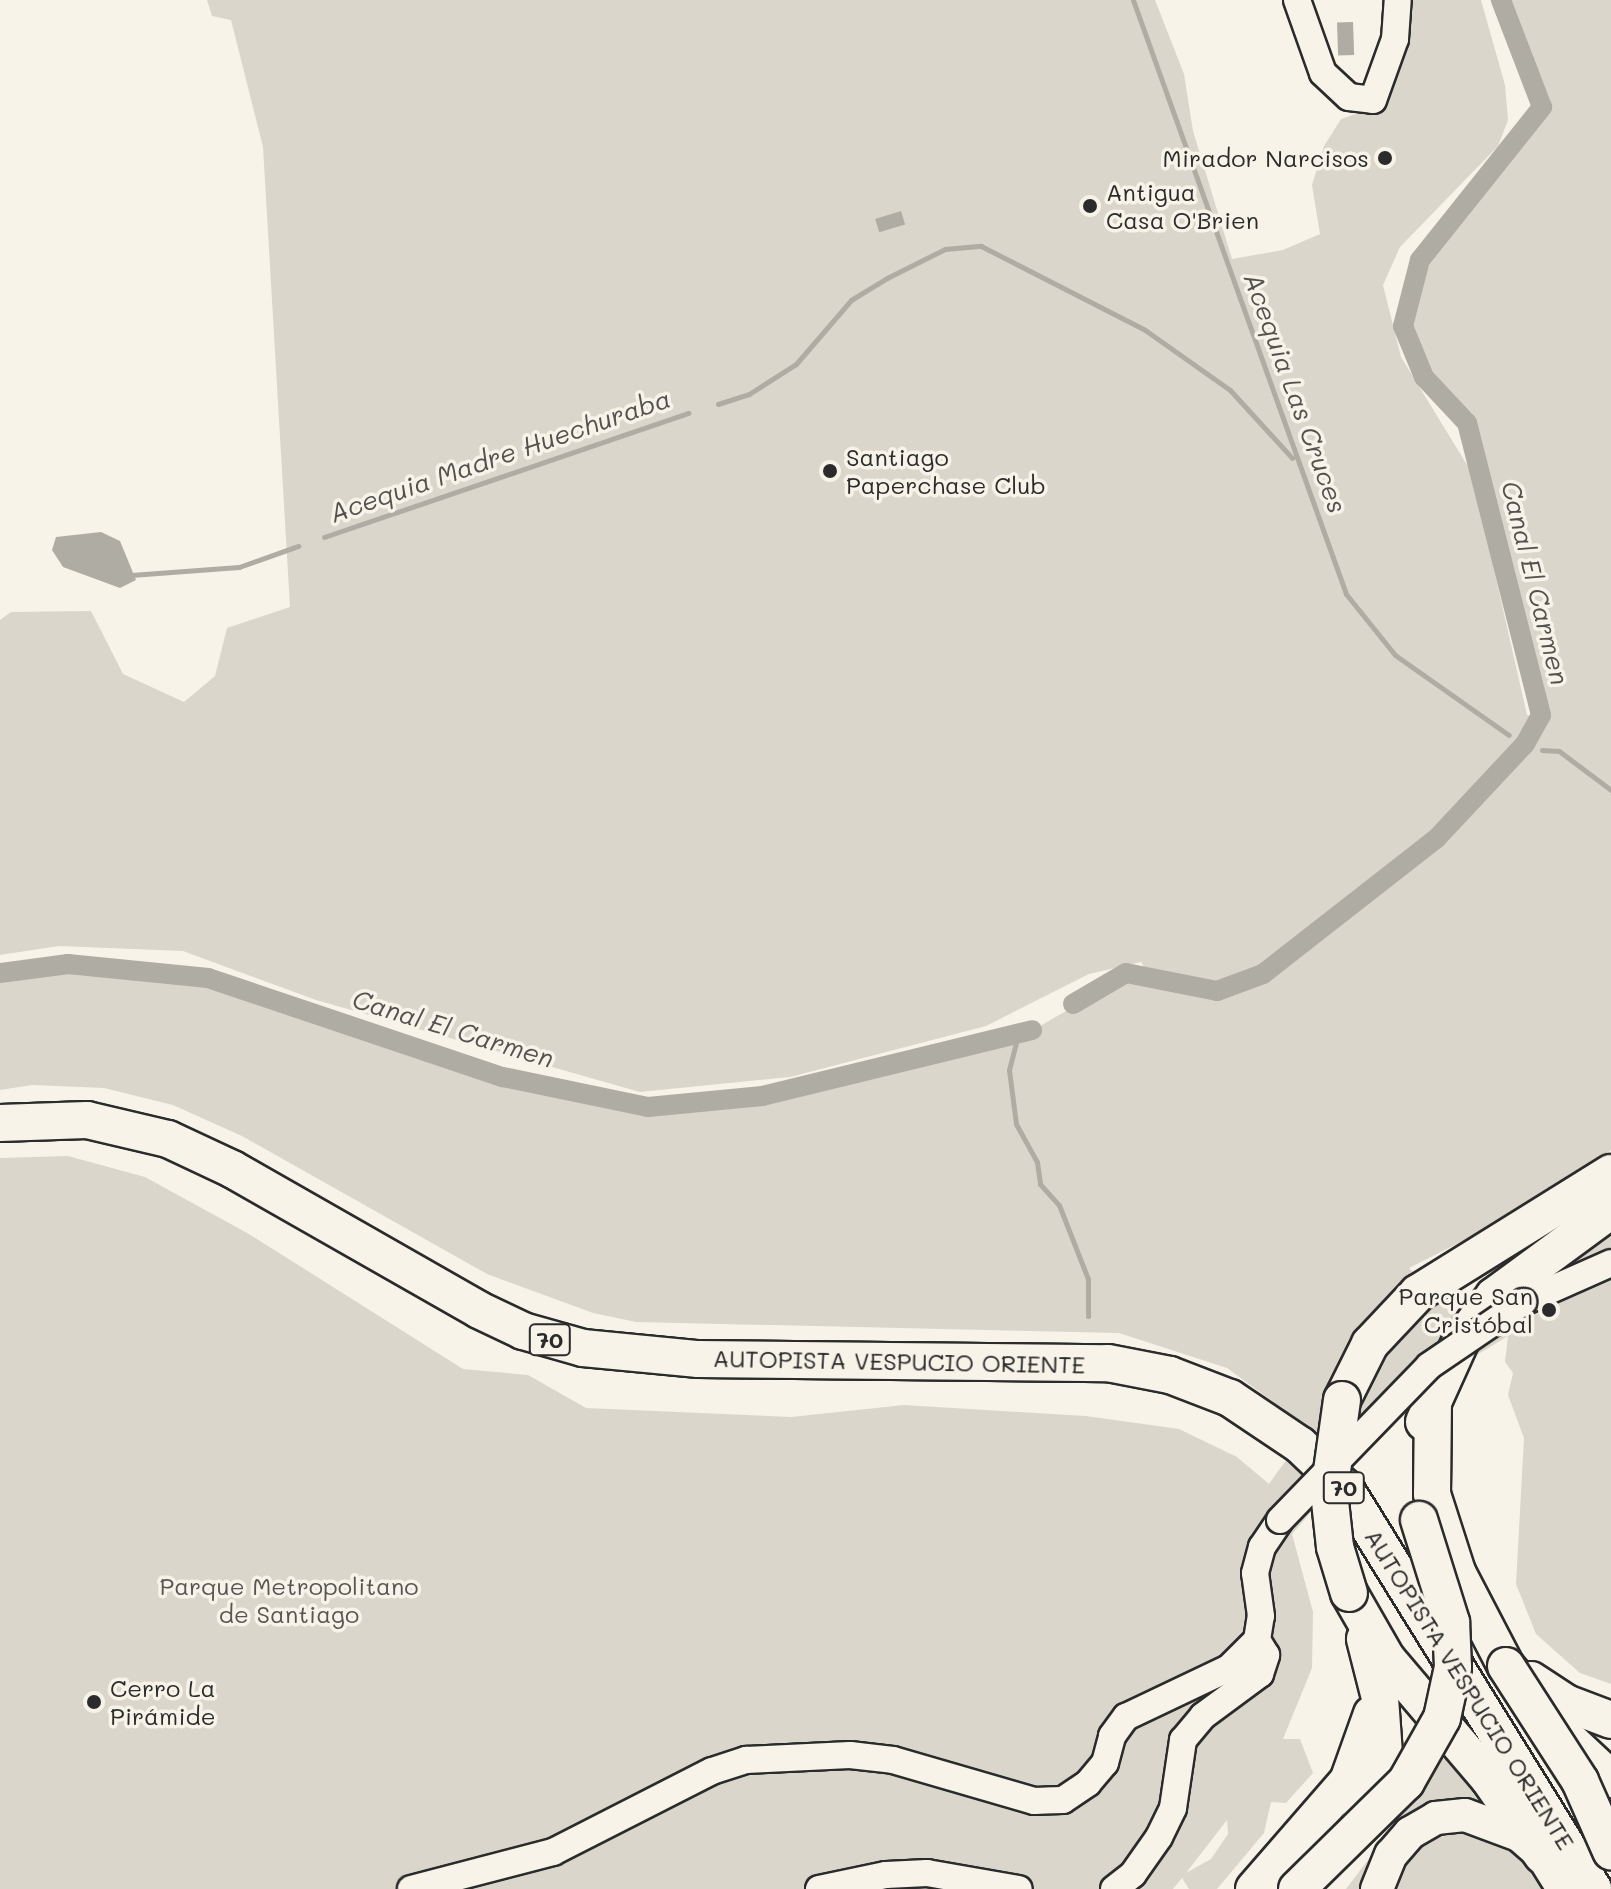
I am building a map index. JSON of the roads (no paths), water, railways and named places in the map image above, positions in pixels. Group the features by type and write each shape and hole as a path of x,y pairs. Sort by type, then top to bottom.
{"highway":[{"name":"AUTOPISTA VESPUCIO ORIENTE","path":"0,1123 87,1120 168,1139 232,1169 479,1310 523,1331 583,1348 698,1359 1108,1363 1196,1384 1253,1410 1332,1474 1593,1889"},
{"path":"1317,1889 1372,1800 1384,1754 1375,1676 1335,1547 1329,1492 1342,1400 1370,1344 1418,1293 1611,1173"},
{"path":"1297,1889 1406,1782 1442,1718 1453,1667 1451,1622 1419,1520 1416,1455 1433,1400 1461,1340 1494,1296 1611,1210"},
{"path":"1433,1400 1429,1462 1436,1511 1457,1572 1497,1651 1580,1781 1611,1851"},
{"path":"1349,1593 1387,1659 1465,1749 1542,1855"},
{"path":"1497,1651 1555,1725 1611,1782"},
{"path":"1497,1651 1545,1690 1611,1720"},
{"path":"1254,1889 1336,1798 1363,1747 1375,1676"},
{"path":"1466,1683 1509,1734 1532,1751 1570,1773 1611,1782"},
{"path":"1549,1818 1603,1889"}],"main road":[{"path":"1377,1889 1399,1843 1423,1824 1450,1815 1493,1821 1542,1855 1563,1889"}],"street":[{"path":"1297,0 1323,73 1349,97 1373,100 1395,39 1398,0"},
{"path":"411,1889 553,1852 712,1771 746,1760 850,1755 893,1760 1034,1801 1063,1800 1088,1783 1105,1763 1112,1736 1126,1717 1229,1668 1257,1640 1261,1616 1255,1573 1262,1547 1280,1520 1429,1366 1523,1302 1611,1263"},
{"path":"1114,1889 1133,1874 1159,1837 1173,1808 1183,1740 1203,1716 1260,1674 1266,1655 1257,1640"},
{"path":"819,1889 872,1877 927,1873 1019,1889"}],"waterway":[{"name":"Acequia Las Cruces","path":"1133,0 1346,594 1395,655 1509,735"},
{"name":"Canal El Carmen","path":"1073,1004 1126,973 1217,991 1263,974 1436,839 1525,744 1541,715 1467,423 1424,377 1403,326 1420,260 1542,107 1501,0"},
{"name":"Acequia Madre Huechuraba","path":"718,404 749,394 796,364 851,300 887,278 945,249 981,246 1145,330 1230,390 1292,458"},
{"name":"Acequia Madre Huechuraba","path":"324,537 689,413"},
{"name":"Acequia Madre Huechuraba","path":"131,575 239,567 298,546"},
{"path":"1542,750 1559,751 1611,790"},
{"name":"Canal El Carmen","path":"0,973 68,964 208,978 503,1077 648,1107 762,1096 1032,1030"},
{"path":"1019,1031 1009,1070 1016,1124 1037,1162 1040,1184 1059,1205 1088,1279 1088,1316"}],"place":[{"name":"Mirador Narcisos","path":"1385,158"},
{"name":"Antigua Casa O'Brien","path":"1090,206"},
{"name":"Santiago Paperchase Club","path":"830,471"},
{"name":"Parque San Cristóbal","path":"1549,1310"},
{"name":"Cerro La Pirámide","path":"94,1702"}],"park label":[{"name":"Parque Metropolitano de Santiago","path":"289,1600"}]}
